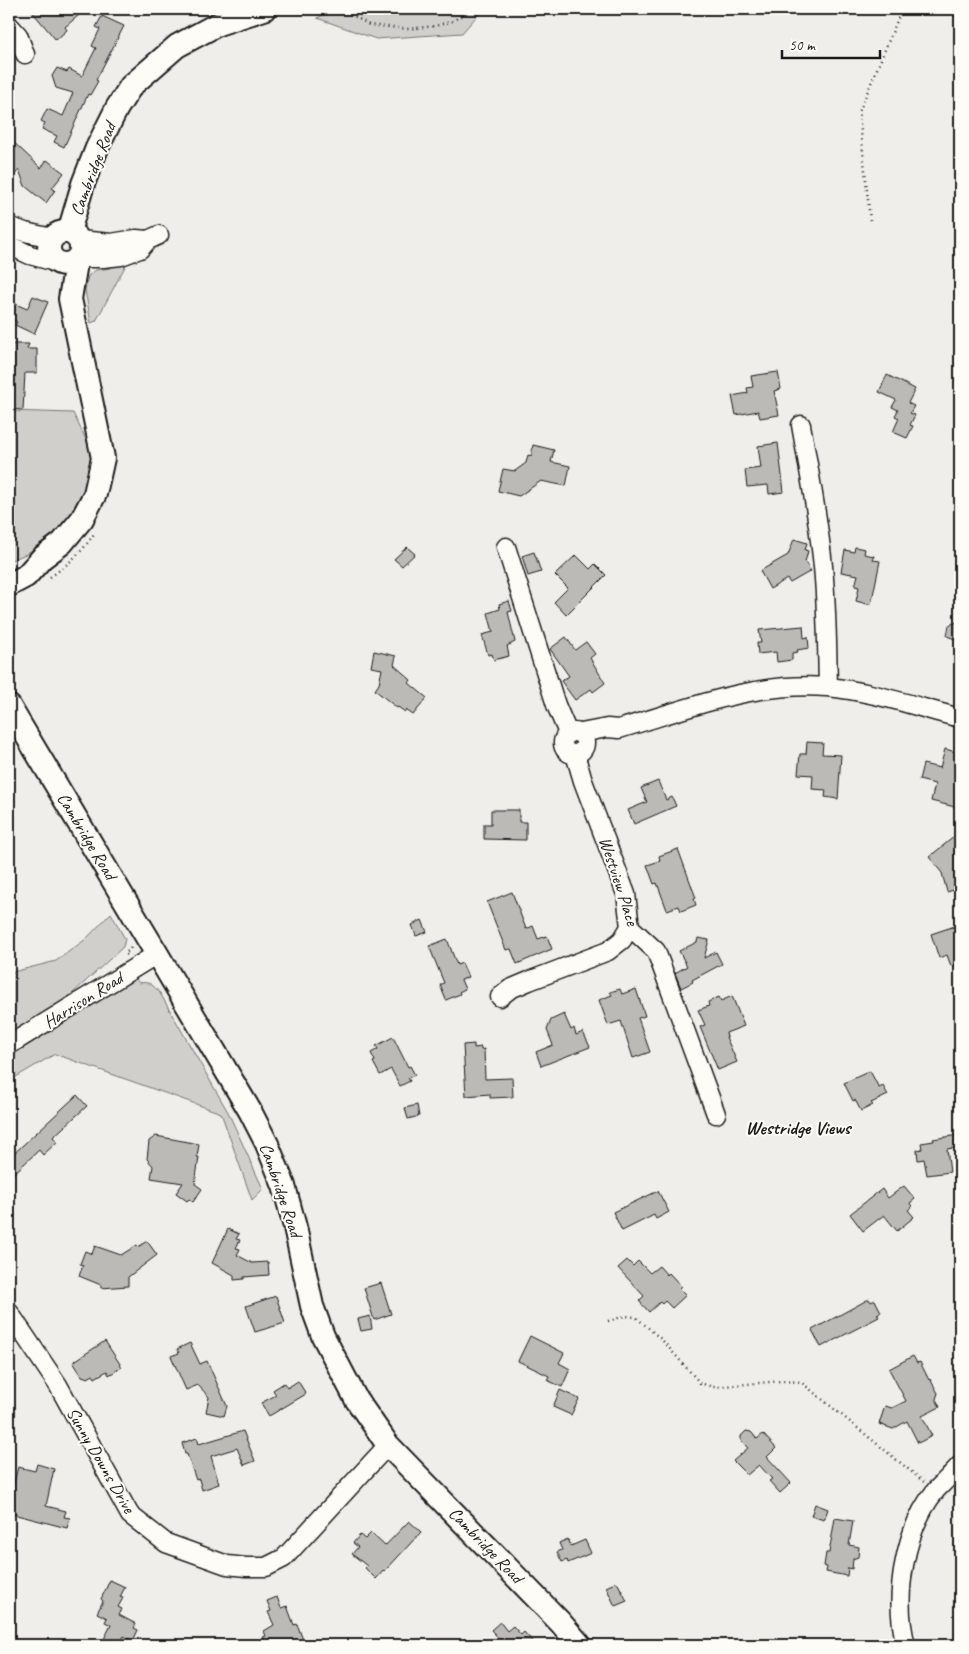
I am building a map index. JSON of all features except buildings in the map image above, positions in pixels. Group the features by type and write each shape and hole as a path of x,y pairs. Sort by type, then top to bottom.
{"main road":[{"name":"Cambridge Road","path":"9,586 26,576 42,558 62,543 82,519 95,494 103,458 70,299 75,269 67,251 83,184 97,148 117,108 131,86 177,46 218,24 264,9"},
{"name":"Cambridge Road","path":"9,568 42,558"},
{"name":"Cambridge Road","path":"12,710 246,1104 266,1144 284,1186 296,1227 312,1306 322,1336 356,1399 388,1445 560,1622 580,1645"}],"street":[{"path":"9,25 18,35 25,54"},
{"path":"9,226 67,251"},
{"path":"9,245 30,255 154,238"},
{"path":"800,425 814,499 822,558 827,614 828,687"},
{"name":"Westview Place","path":"506,546 556,705 577,742 583,781 626,894 630,927 656,951 716,1114"},
{"path":"577,742 608,738 619,729 745,692 801,686 828,687 877,696 960,718"},
{"path":"500,997 510,989 529,981 608,952 622,940 630,927"},
{"name":"Harrison Road","path":"9,1046 158,954"},
{"name":"Sunny Downs Drive","path":"9,1312 58,1384 130,1515 166,1543 183,1550 227,1565 246,1567 266,1566 284,1558 388,1445"},
{"path":"906,1645 901,1617 901,1589 904,1563 911,1539 922,1514 935,1492 960,1465"}],"path":[{"path":"342,9 369,25 407,29 435,26 453,21 471,9"},
{"path":"870,220 859,112 902,9"},
{"path":"947,9 960,20"},
{"path":"608,1321 625,1316 636,1317 662,1340 700,1383 713,1387 782,1381 801,1382 935,1492"}],"shaded area":[{"path":"335,9 483,9 462,33 376,39 317,18"},
{"path":"129,259 96,321 91,323 85,290 88,276 96,270 111,268 110,262"},
{"path":"9,411 73,413 94,456 82,499 51,538 26,554 9,561"},
{"path":"111,913 125,939 123,947 61,1004 9,1036 9,973 56,961 86,939"},
{"path":"135,978 139,983 151,984 160,993 228,1112 263,1189 252,1200 221,1113 55,1054 9,1081 9,1057"}],"district":[{"name":"Westridge Views","path":"798,1127"}]}
